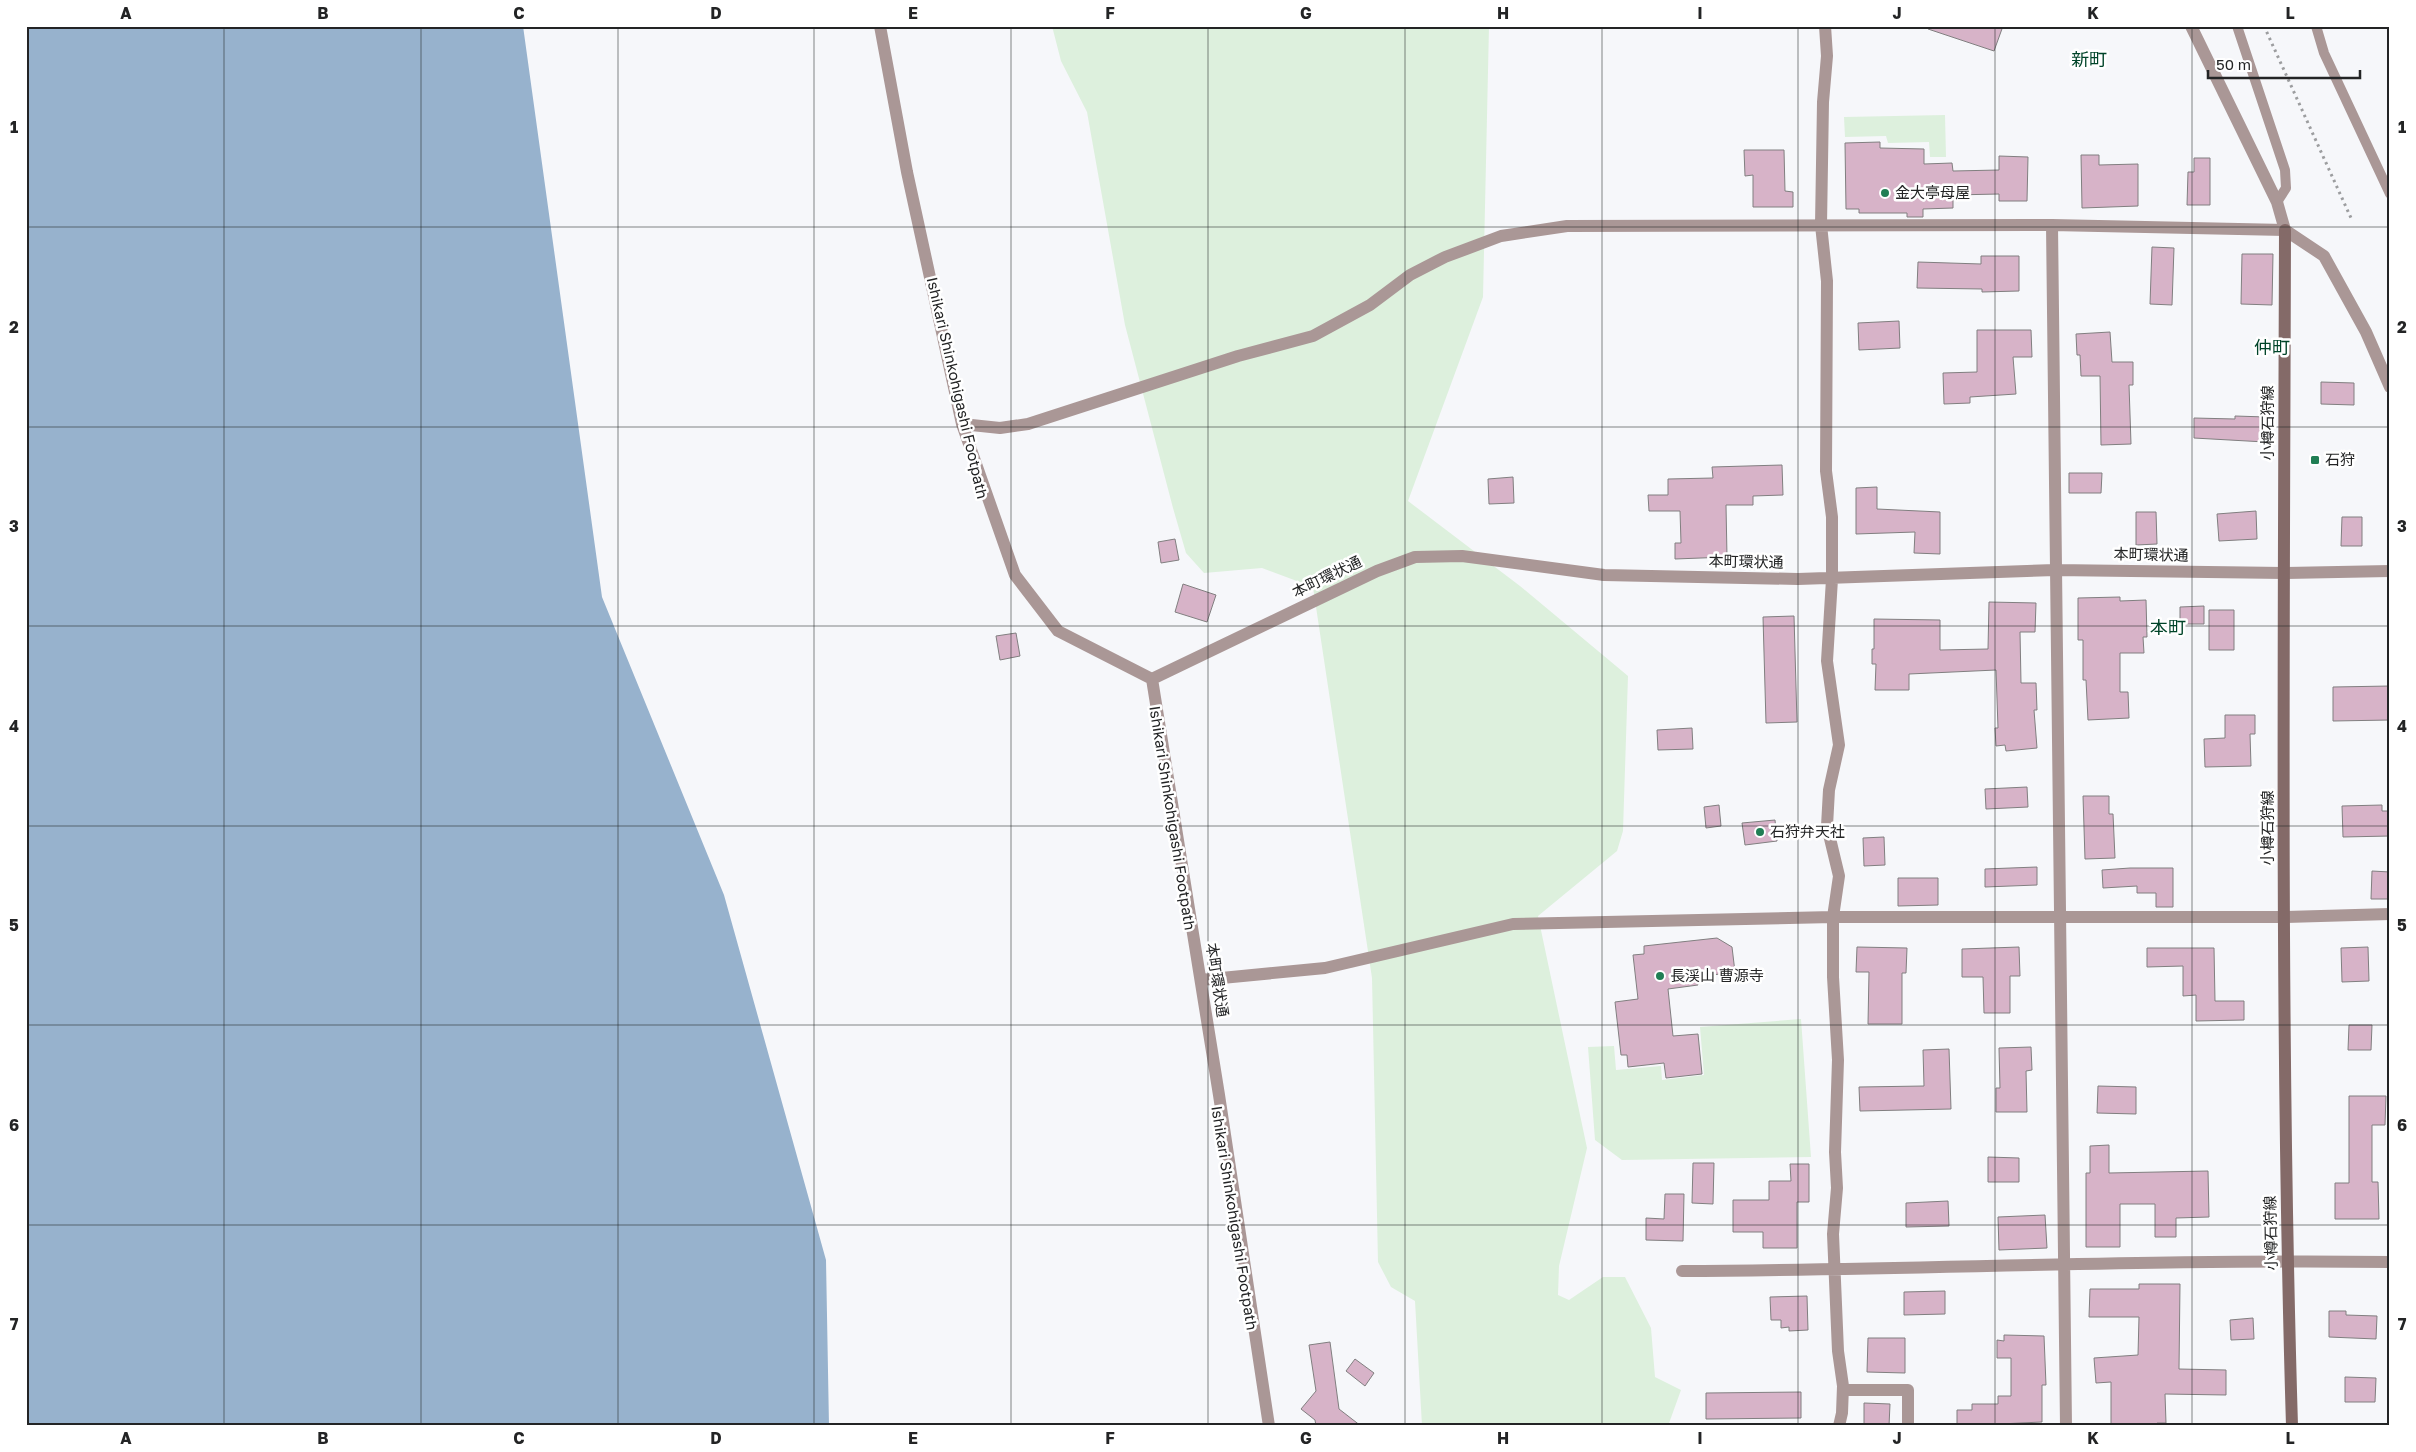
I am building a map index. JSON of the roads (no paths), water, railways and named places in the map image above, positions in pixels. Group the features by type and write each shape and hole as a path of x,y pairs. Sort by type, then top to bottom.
{"main road":[{"name":"小樽石狩線","path":"2285,230 2284,918 2287,1261 2292,1426"}],"street":[{"path":"880,26 907,172 962,424 1015,575 1058,631 1152,680"},
{"path":"1825,26 1827,56 1821,225 1827,281 1826,471 1832,517 1832,579 1826,661 1839,745 1829,790 1827,826 1839,876 1833,917 1834,1006 1838,1060 1835,1110 1837,1188 1833,1234 1843,1390 1842,1413 1839,1426"},
{"path":"2191,26 2277,202 2285,230"},
{"path":"962,424 1000,428 1028,424 1238,356 1313,336 1370,306 1410,275 1446,257 1501,236 1567,226 2052,225 2285,230 2324,256 2366,332 2390,387"},
{"path":"2052,225 2066,1426"},
{"name":"本町環状通","path":"1269,1426 1201,980 1152,680 1377,571 1415,557 1462,556 1604,575 1832,579 2055,570 2284,573 2390,571"},
{"path":"1201,980 1324,968 1513,924 1833,917 2059,916 2284,918 2390,914"},
{"path":"1682,1271 1834,1270 2287,1261 2390,1262"},
{"path":"1843,1390 1908,1390 1908,1426"}],"lane":[{"path":"2237,26 2285,170 2286,188 2277,202"},
{"path":"2316,26 2324,53 2390,194"}],"water":[{"path":"26,26 523,26 602,597 724,895 826,1260 829,1426 26,1426"}],"place":[{"name":"金大亭母屋","path":"1885,193"},
{"name":"石狩","path":"2315,460"},
{"name":"石狩弁天社","path":"1760,832"},
{"name":"長渓山 曹源寺","path":"1660,976"}],"district":[{"name":"新町","path":"2089,60"},
{"name":"仲町","path":"2272,348"},
{"name":"本町","path":"2168,628"}]}
